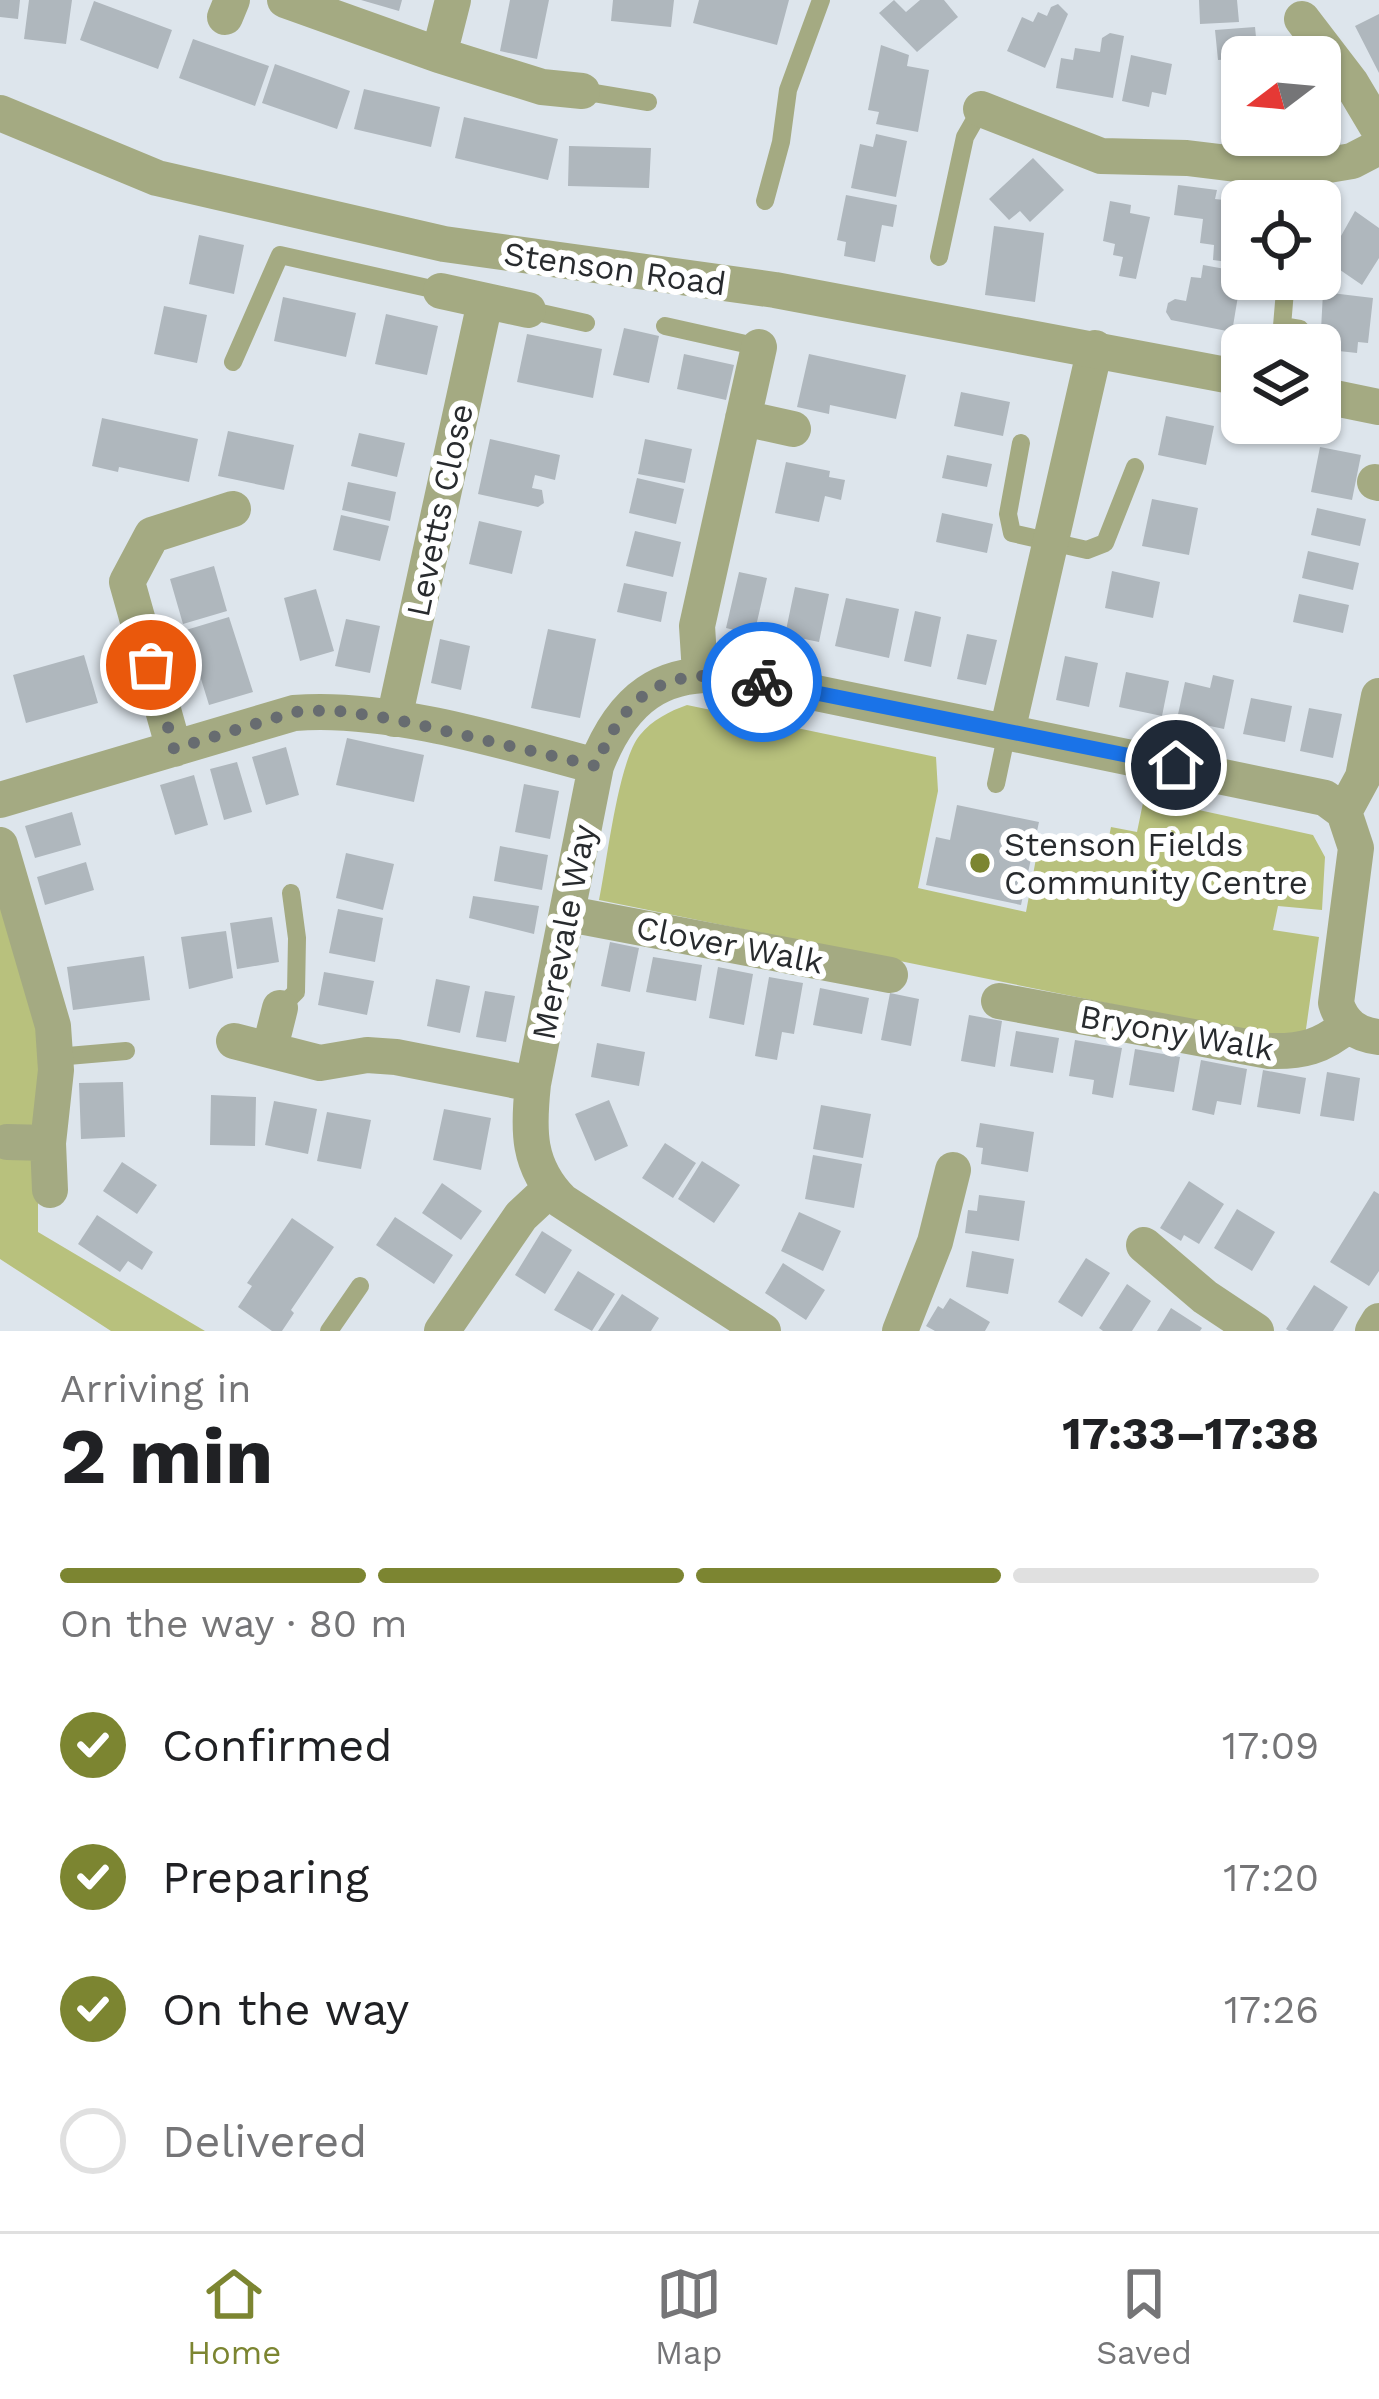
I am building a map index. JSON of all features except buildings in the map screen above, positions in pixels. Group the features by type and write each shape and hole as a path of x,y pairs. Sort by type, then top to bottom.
{"street":[{"path":"285,0 542,88 583,91"},
{"path":"439,55 453,0"},
{"path":"1302,19 1351,83 1379,130"},
{"path":"981,109 1101,156 1186,158 1271,180"},
{"name":"Stenson Road","path":"0,113 158,178 422,239 796,294 1221,374"},
{"path":"1308,180 1379,147"},
{"path":"441,291 528,310"},
{"name":"Levetts Close","path":"394,719 484,302"},
{"path":"759,347 697,626 700,673 1325,797 1344,812 1356,848 1336,1003 1363,1031"},
{"path":"1007,732 1095,348"},
{"path":"1341,399 1379,407"},
{"path":"743,418 793,429"},
{"path":"174,749 127,582 152,535 233,509"},
{"name":"Merevale Way","path":"550,1189 528,1132 533,1084 596,766 608,736 626,711 650,691 700,673"},
{"path":"1344,812 1363,777 1379,696"},
{"path":"0,800 294,712 332,710 394,719 596,766"},
{"path":"0,845 53,1026 50,1190"},
{"name":"Clover Walk","path":"569,914 890,975"},
{"name":"Bryony Walk","path":"999,1001 1269,1051 1304,1052 1363,1031"},
{"path":"270,1048 280,1008"},
{"path":"234,1041 320,1064 368,1055 396,1057 533,1084"},
{"path":"7,1142 48,1143"},
{"path":"900,1331 935,1242 953,1170"},
{"path":"442,1331 521,1216 550,1189 763,1331"},
{"path":"1144,1245 1205,1297 1256,1331"},
{"path":"1373,1331 1379,1321"}],"lane":[{"path":"765,201 781,142 788,90 821,0"},
{"path":"583,91 648,102"},
{"path":"939,257 965,137 981,109"},
{"path":"233,362 280,255 441,291"},
{"path":"528,310 586,323"},
{"path":"665,326 759,347"},
{"path":"1021,443 1008,514 1012,533 1087,550 1105,543 1135,467"},
{"path":"996,784 1007,732"},
{"path":"280,1008 296,992 297,938 291,893"},
{"path":"56,1057 126,1051"},
{"path":"329,1331 360,1286"}],"green space":[{"path":"687,705 936,757 938,791 918,888 1026,912 1038,848 1104,861 1111,827 1137,832 1144,798 1313,835 1325,857 1322,910 1278,906 1273,930 1319,937 1305,1036 1269,1036 599,900 619,789 632,748 650,725"},
{"path":"0,883 38,1022 38,1232 205,1331 111,1331 0,1259"}],"way so far":[{"path":"151,665 174,749 294,712 332,710 394,719 596,766 608,736 626,711 650,691 700,673 762,682"}],"place":[{"name":"Stenson Fields Community Centre","path":"980,863"}],"route":[{"path":"762,682 1176,765"}]}
